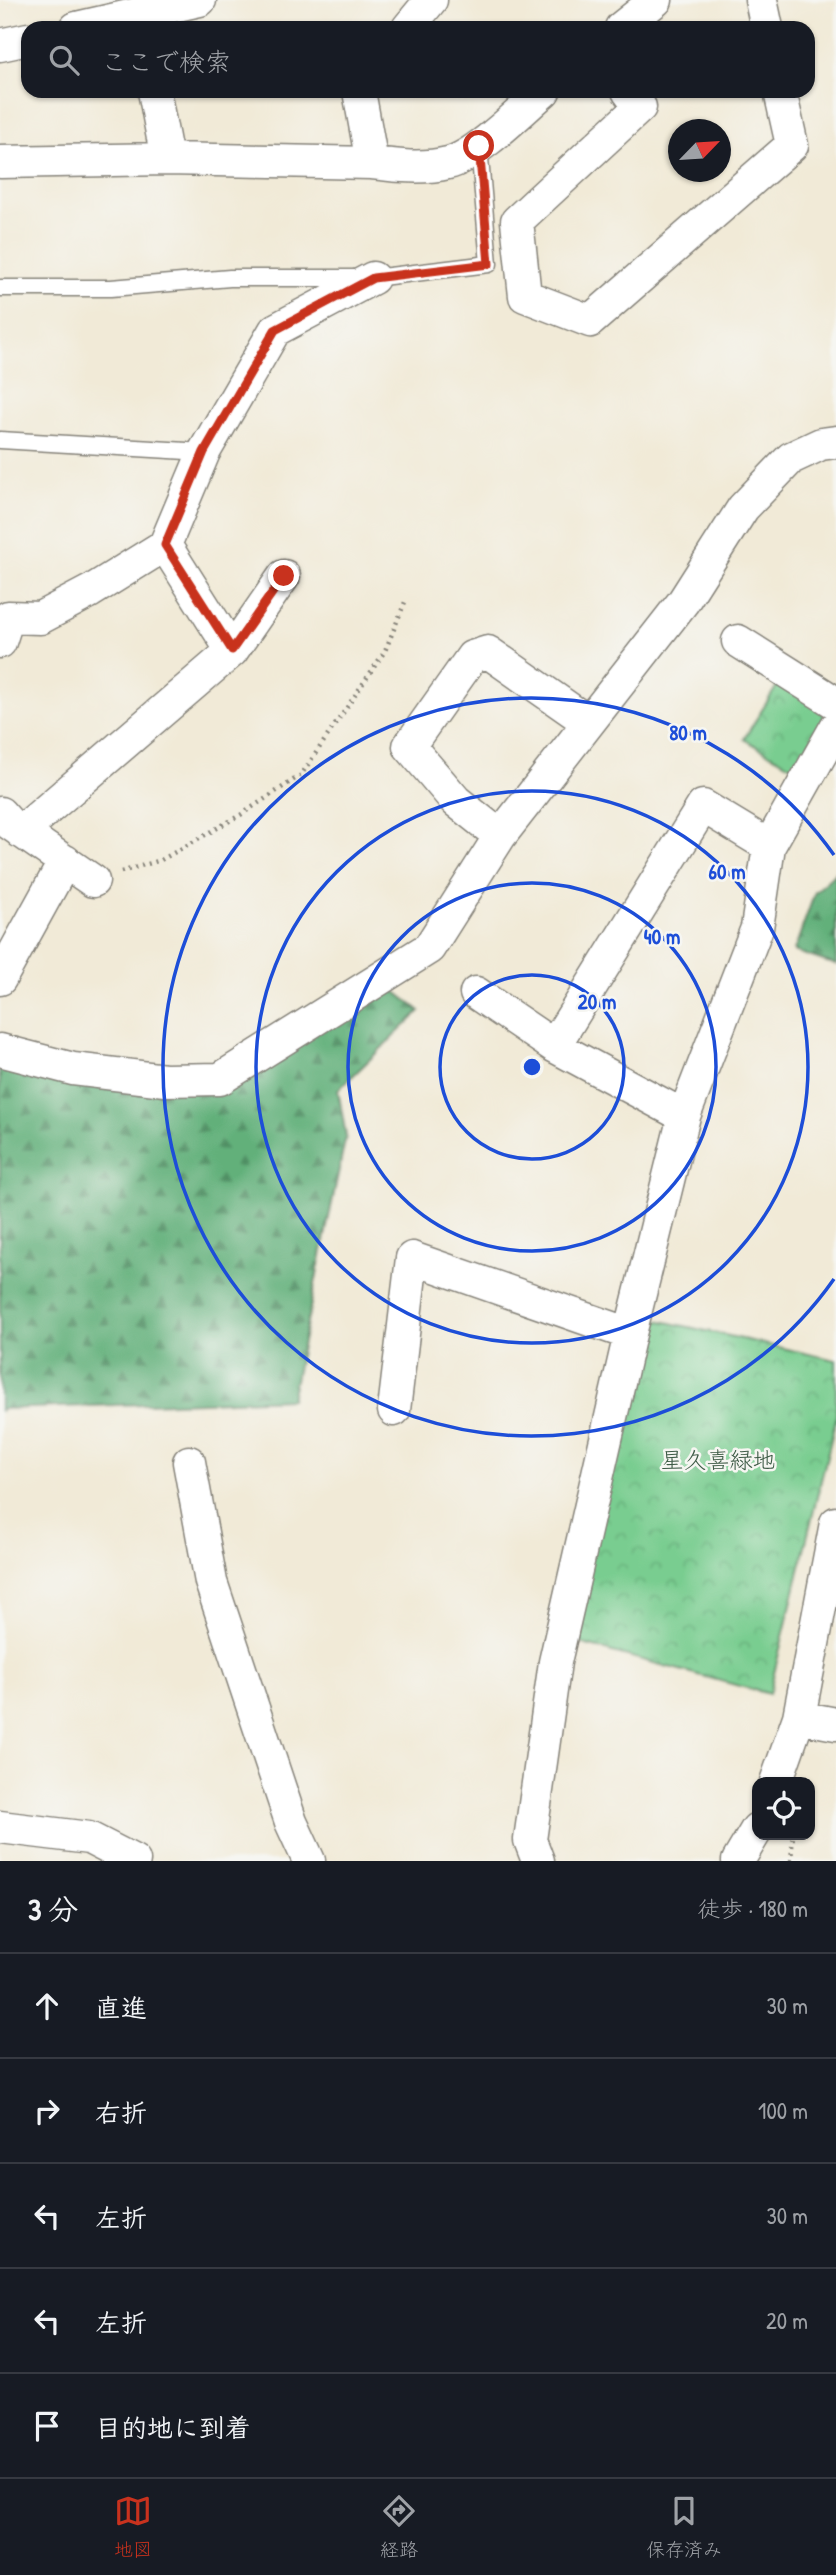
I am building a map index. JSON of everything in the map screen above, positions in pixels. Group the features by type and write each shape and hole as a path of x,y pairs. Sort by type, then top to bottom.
{"street":[{"path":"108,21 200,0"},
{"path":"414,21 431,0"},
{"path":"630,21 656,0"},
{"path":"761,0 765,21"},
{"path":"0,45 21,40"},
{"path":"155,98 167,159"},
{"path":"360,98 372,163"},
{"path":"0,162 167,159 372,163 405,167 450,163 479,146 536,98"},
{"path":"633,98 640,107 517,221 525,296 590,321 792,145 782,98"},
{"path":"0,642 8,617 40,618 92,591 165,545 204,452 275,330 373,278"},
{"path":"0,1050 74,1069 165,1080 220,1079 429,948 500,836 683,603 743,508 791,458 821,444 836,442"},
{"path":"165,545 232,650"},
{"path":"93,881 11,822 232,650 284,576"},
{"path":"738,641 836,704"},
{"path":"500,836 456,801 409,746 472,657 488,652 588,722"},
{"path":"538,1861 530,1840 555,1662 630,1334 684,1116 757,928 769,846 836,727"},
{"path":"554,1046 702,806 769,846"},
{"path":"0,979 65,861"},
{"path":"476,993 554,1046 684,1116"},
{"path":"394,1410 412,1258 630,1334"},
{"path":"190,1462 211,1582 291,1822 309,1861"},
{"path":"778,1777 799,1717 836,1523"},
{"path":"799,1717 836,1724"},
{"path":"0,1827 89,1838 134,1861"},
{"path":"738,1861 752,1837"}],"lane":[{"path":"0,288 111,288 230,278 373,278 489,264 479,146"},
{"path":"0,440 204,452"}],"path":[{"path":"93,881 162,860 242,814 301,775 385,651 405,602"},
{"path":"791,1861 793,1840"}],"green space":[{"path":"780,681 819,704 825,718 795,768 744,739"},
{"path":"836,872 836,965 794,951 815,892"},
{"path":"384,982 420,1011 338,1090 346,1136 291,1399 1,1409 0,1412 0,1070 83,1062 227,1087"},
{"name":"星久喜緑地","path":"644,1317 836,1360 836,1419 769,1694 568,1640"}],"route":[{"path":"284,576 232,650 165,545 204,452 275,330 373,278 489,264 479,146"}]}
